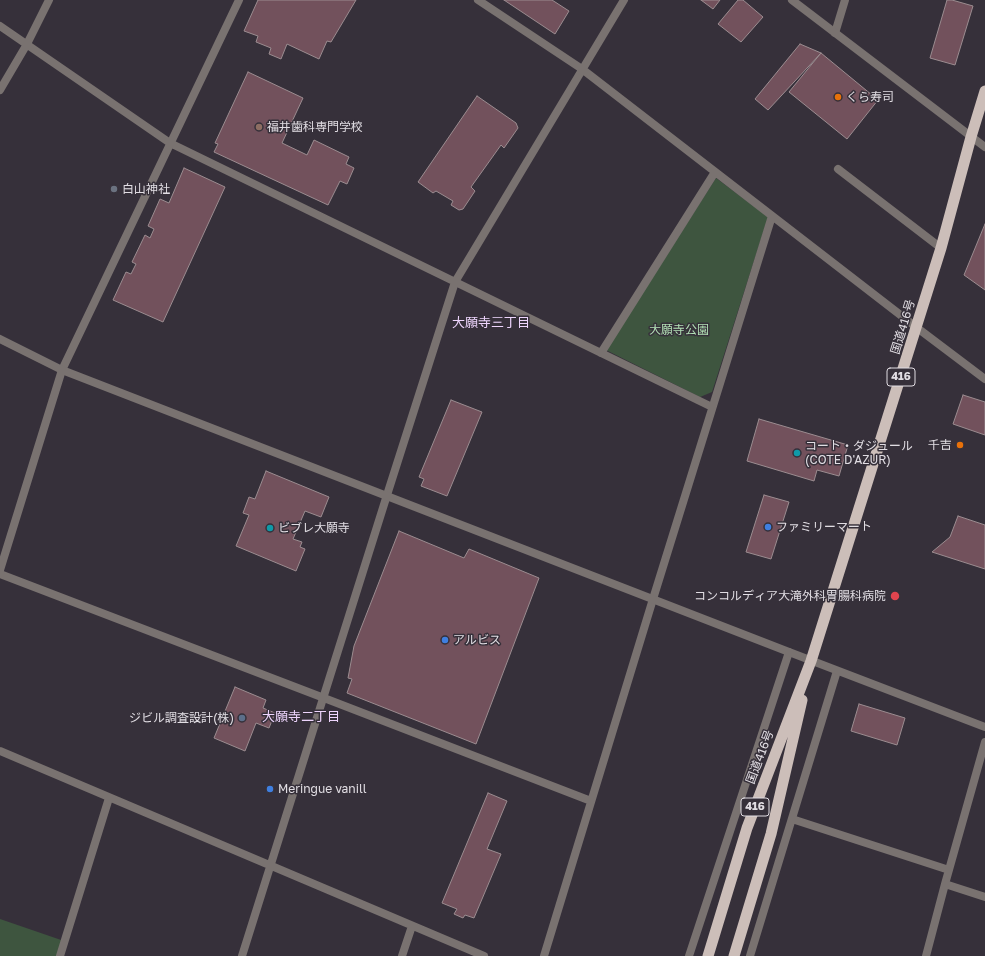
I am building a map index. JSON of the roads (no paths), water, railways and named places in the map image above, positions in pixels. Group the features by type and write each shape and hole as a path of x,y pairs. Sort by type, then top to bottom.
{"highway":[{"name":"国道416号","path":"708,956 747,828 811,661 941,248 985,91"},
{"name":"国道416号","path":"734,956 771,834 811,661"}],"street":[{"path":"0,90 27,44 49,0"},
{"path":"0,570 62,370 239,0"},
{"path":"478,0 582,69 916,328 985,379"},
{"path":"242,956 455,282 624,0"},
{"path":"792,0 985,147"},
{"path":"835,33 846,0"},
{"path":"0,26 170,143 712,407"},
{"path":"838,169 941,248"},
{"path":"601,353 715,172"},
{"path":"544,956 772,216"},
{"path":"0,339 62,370 811,661 985,727"},
{"path":"0,574 591,801"},
{"path":"690,956 789,652"},
{"path":"750,956 837,671"},
{"path":"926,956 985,742"},
{"path":"0,751 484,956"},
{"path":"60,956 109,798"},
{"path":"792,818 949,870"},
{"path":"945,884 985,897"},
{"path":"402,956 412,926"}],"place":[{"name":"くら寿司","path":"838,97"},
{"name":"福井歯科専門学校","path":"259,127"},
{"name":"白山神社","path":"114,189"},
{"name":"千吉","path":"960,445"},
{"name":"コート・ダジュール (COTE D'AZUR)","path":"797,453"},
{"name":"ファミリーマート","path":"768,527"},
{"name":"ビブレ大願寺","path":"270,528"},
{"name":"コンコルディア大滝外科胃腸科病院","path":"895,596"},
{"name":"アルビス","path":"445,640"},
{"name":"ジビル調査設計(株)","path":"242,718"},
{"name":"Meringue vanill","path":"270,789"}],"district":[{"name":"大願寺三丁目","path":"491,323"},
{"name":"大願寺二丁目","path":"301,717"}],"park label":[{"name":"大願寺公園","path":"679,330"}]}
